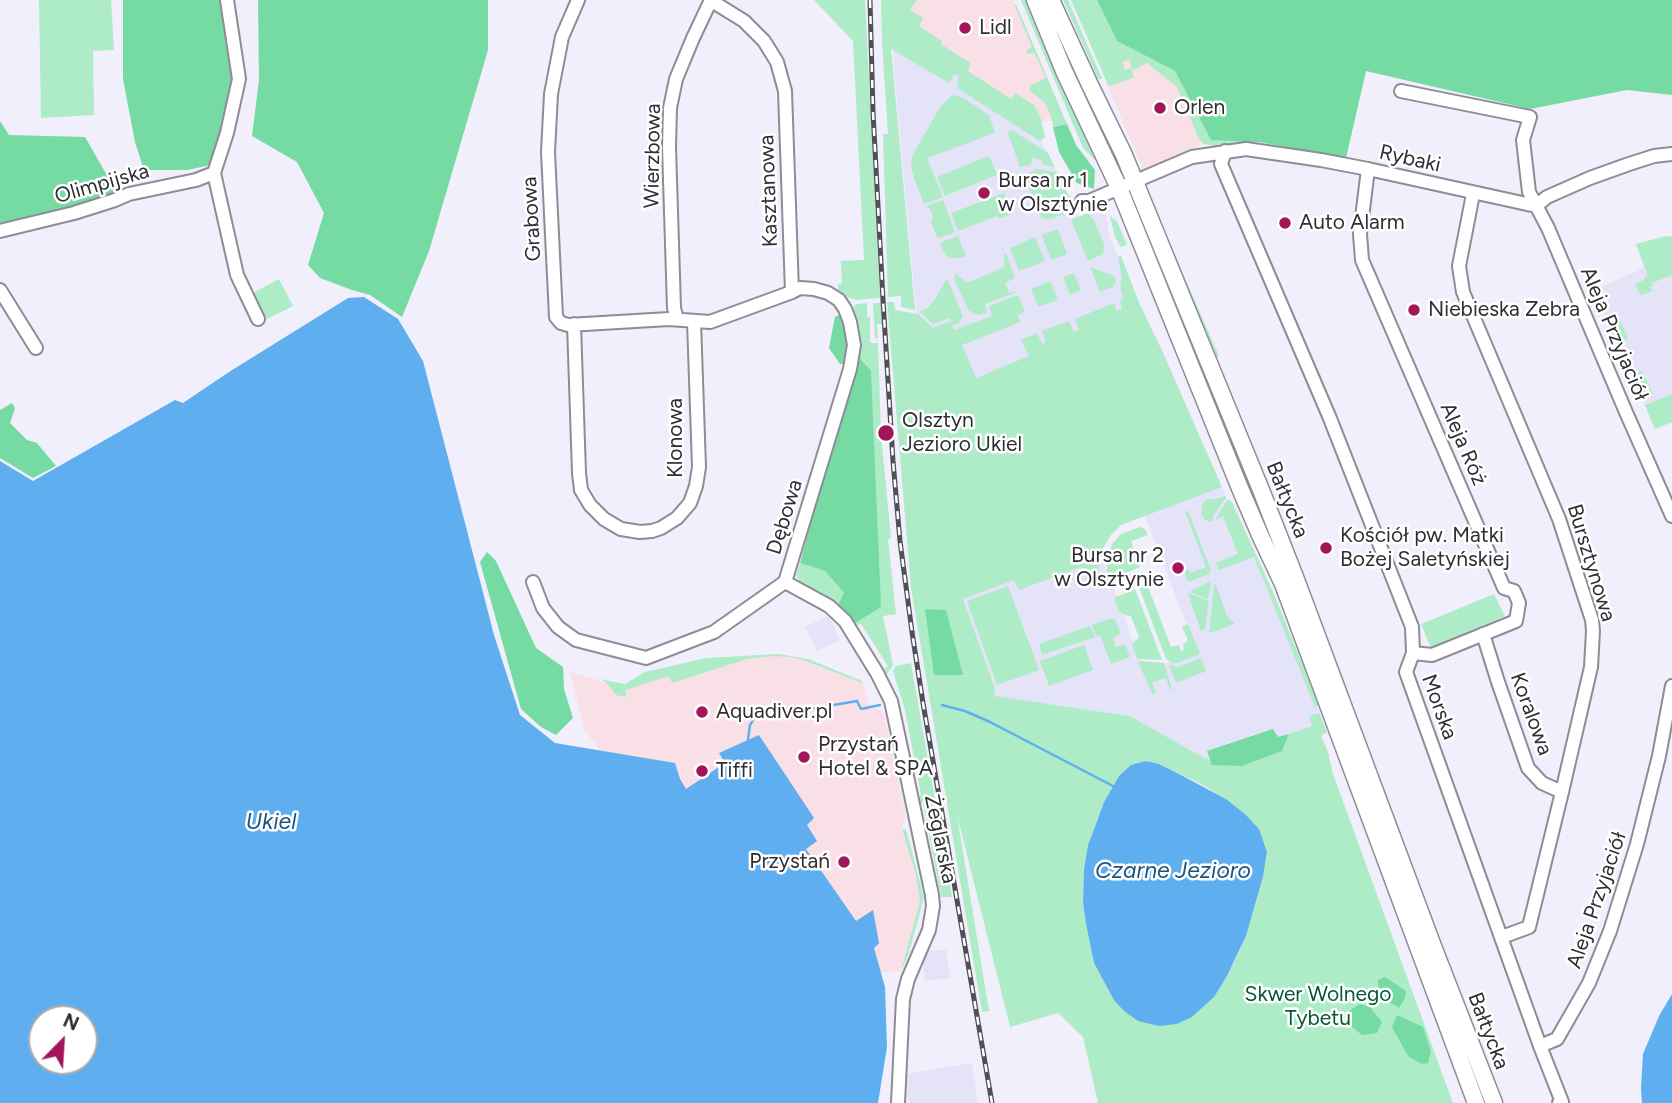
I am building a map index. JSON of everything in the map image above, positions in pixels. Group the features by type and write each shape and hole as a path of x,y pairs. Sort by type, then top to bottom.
{"main road":[{"name":"Bałtycka","path":"1035,0 1064,71 1119,188 1244,498 1283,584 1476,1103"},
{"name":"Bałtycka","path":"1051,0 1135,182 1296,577 1494,1103"}],"street":[{"path":"227,0 239,79 227,133 214,173 237,275 258,319"},
{"name":"Grabowa","path":"574,324 564,324 556,317 548,152 551,94 562,37 578,0"},
{"name":"Kasztanowa","path":"710,0 744,21 764,41 777,62 785,91 792,292"},
{"name":"Wierzbowa","path":"677,319 674,308 668,147 670,108 676,79 710,0"},
{"name":"Aleja Przyjaciół","path":"1401,91 1530,117 1523,140 1529,192 1548,228 1672,516"},
{"name":"Rybaki","path":"1082,201 1089,201 1192,157 1246,149 1368,169 1536,206"},
{"name":"Morska","path":"1225,151 1221,164 1329,416 1412,627 1412,653 1406,672 1540,1046"},
{"path":"1536,206 1547,197 1590,178 1654,156 1672,154"},
{"name":"Aleja Róż","path":"1368,169 1360,234 1362,260 1504,588 1514,591 1519,603 1516,621 1432,655 1412,653"},
{"name":"Olimpijska","path":"0,231 214,173"},
{"name":"Bursztynowa","path":"1473,194 1459,266 1463,292 1559,519 1592,620 1593,631 1591,667 1529,927 1502,937"},
{"name":"Dębowa","path":"533,582 544,608 558,627 576,640 646,657 714,632 785,582 850,368 854,345 850,322 839,300 814,289 800,288 792,292"},
{"path":"0,290 36,348"},
{"path":"574,324 677,319 710,323 792,292"},
{"name":"Klonowa","path":"574,324 581,490 590,505 604,519 621,529 640,532 661,528 677,519 690,503 696,486 699,467 694,321"},
{"name":"Żeglarska","path":"785,582 829,606 845,621 877,673 891,702 933,906 927,935 905,989 898,1103"},
{"name":"Koralowa","path":"1483,634 1528,768 1542,783 1562,792"},
{"name":"Aleja Przyjaciół","path":"1540,1046 1557,1039 1589,983 1610,931 1647,806 1672,686"},
{"path":"1540,1046 1562,1102 1559,1103"}],"shaded area":[{"path":"916,0 1013,0 1063,118 1033,124 893,36"},
{"path":"893,36 1033,124 1079,218 1096,211 1105,211 1110,237 1118,257 1121,256 1226,498 1278,603 1327,732 1231,766 1204,758 1130,716 936,688 917,319","holes":["1144,514 1197,651 1144,672 1092,529"]},
{"name":"Orlen","path":"1117,41 1175,71 1211,140 1144,171 1105,80"},
{"path":"1672,236 1672,422 1655,429 1628,367 1625,368 1594,290 1644,268 1636,244"},
{"path":"829,616 840,640 817,651 805,627"},
{"path":"769,655 807,660 863,683 870,708 883,710 905,812 902,829 916,875 920,901 901,971 783,977 653,820 584,729 570,672 622,687 711,661"},
{"path":"946,950 950,978 925,981 923,964 928,951"},
{"path":"972,1063 978,1103 909,1103 905,1074"}],"green space":[{"path":"39,0 111,0 114,50 93,51 94,115 41,118"},
{"path":"123,0 220,0 233,87 225,130 211,165 187,170 144,170 135,142 123,79"},
{"path":"258,0 488,0 488,50 429,251 402,317 370,295 320,278 308,265 324,213 297,162 252,136 259,80"},
{"path":"814,0 865,0 880,298 857,300 838,293 838,284 842,283 839,261 864,260 853,41"},
{"path":"881,0 917,0 910,10 923,18 919,26 970,63 968,71 1011,99 1016,93 1034,105 1045,137 1040,141 960,90 957,84 959,77 954,74 949,83 891,49 915,310 898,306 901,306 901,296 888,297 883,134 888,134"},
{"path":"1021,0 1030,0 1101,166 1083,148"},
{"path":"1063,0 1068,0 1102,79 1096,74"},
{"path":"1071,0 1097,0 1117,41 1175,71 1211,139 1259,142 1216,146 1204,144 1199,139 1177,87 1147,63 1133,70 1129,60 1122,62 1125,70 1131,68 1134,77 1108,85"},
{"path":"1097,0 1672,0 1672,95 1627,90 1530,109 1366,71 1346,158 1259,142 1211,140 1175,71 1117,41"},
{"path":"1014,4 1067,124 1053,127 1051,115 1044,102 1029,90 1031,85 1046,78 1034,52 1028,54 1026,51 1032,47"},
{"path":"954,95 989,115 995,133 927,158 943,197 924,204 911,166 912,156 941,106"},
{"path":"0,121 9,135 85,137 120,198 0,224"},
{"path":"1067,124 1076,145 1095,170 1094,189 1077,183 1059,152 1053,127"},
{"path":"1012,130 1048,153 1055,167 1032,158 1031,165 1020,167 1008,133"},
{"path":"989,156 997,175 945,196 937,177"},
{"path":"1035,169 1057,172 1073,204 1072,210 1052,219 1040,216 1026,180"},
{"path":"1004,193 1011,214 999,219 997,216 958,231 951,213"},
{"path":"943,200 955,232 940,238 937,237 931,222 933,216 926,206"},
{"path":"1152,203 1219,356 1216,357 1210,348"},
{"path":"1088,213 1104,244 1103,254 1088,261 1071,220"},
{"path":"1110,216 1117,221 1127,245 1121,247 1115,237"},
{"path":"1058,229 1067,254 1051,260 1042,235"},
{"path":"958,236 966,256 950,258 940,245"},
{"path":"1672,236 1672,275 1652,283 1652,291 1640,294 1635,284 1642,281 1647,273 1636,244"},
{"path":"1035,237 1045,261 1019,271 1010,248"},
{"path":"1004,254 1015,278 1005,283 1009,293 1017,292 985,304 987,312 979,315 969,311 954,279 955,273 967,283 1004,267"},
{"name":"Skwer Wolnego Tybetu","path":"1121,256 1139,303 1222,487 1121,525 1110,536 1103,549 1099,561 1099,576 1087,580 1082,567 1019,590 1014,580 963,599 995,689 994,696 1130,716 1204,758 1231,765 1284,747 1289,734 1312,726 1309,716 1319,713 1327,732 1321,736 1333,774 1453,1103 1098,1103 1083,1037 1058,1013 1010,1027 957,815 989,1011 982,1012 911,588 887,302 894,302 895,310 918,314 933,328 951,321 950,318 933,324 920,312 928,308 947,278 963,316 959,323 952,325 954,330 992,316 989,306 1018,295 1025,312 1018,315 1020,322 962,345 976,378 1029,356 1021,340 1037,333 1042,344 1046,342 1042,331 1069,321 1074,332 1079,330 1075,319 1114,303 1117,311 1122,309 1122,278 1118,257","holes":["1146,761 1159,764 1203,785 1245,814 1267,852 1263,877 1246,936 1235,961 1214,997 1192,1017 1177,1024 1100,974 1094,963 1083,903 1088,845 1104,802 1119,776"]},
{"path":"1090,267 1114,276 1116,281 1113,287 1100,292"},
{"path":"1074,273 1081,290 1070,295 1063,277"},
{"path":"279,279 293,306 267,319 251,294"},
{"path":"1050,281 1058,300 1038,307 1031,289"},
{"path":"867,303 870,343 878,343 881,435 896,614 883,616 893,665 885,677 883,671 888,666 861,624 855,626 802,586 796,575 800,563 825,571 844,593 855,622 856,354 851,313 856,304"},
{"path":"873,303 881,303 882,324 877,324 878,338 875,339"},
{"path":"842,313 851,343 846,364 840,364 829,348 835,317"},
{"path":"1618,315 1628,338 1617,343 1607,320"},
{"path":"1181,321 1204,366 1244,464 1238,466"},
{"path":"856,354 871,371 881,607 855,623 838,605 844,593 825,571 800,563"},
{"path":"1642,371 1653,394 1642,399 1631,376"},
{"path":"1672,394 1672,422 1655,429 1645,405"},
{"path":"12,403 15,408 10,423 27,440 37,443 56,466 33,478 0,458 0,410"},
{"path":"1226,496 1213,520 1210,522 1204,519 1201,514 1203,503 1207,499"},
{"path":"1228,499 1232,502 1273,592 1319,705 1315,707 1254,557 1218,570 1216,563 1238,554 1223,516 1215,520"},
{"path":"1185,511 1188,511 1211,570 1209,574 1188,582 1184,570 1188,569 1190,573 1206,567"},
{"path":"1140,527 1145,529 1148,535 1131,541 1140,567 1107,581 1107,560 1112,544 1121,534"},
{"path":"487,552 496,561 536,648 563,667 564,689 573,718 556,735 541,727 521,709 480,562"},
{"path":"1211,581 1208,599 1189,592"},
{"path":"1147,584 1171,647 1179,645 1181,651 1184,650 1183,644 1188,641 1182,626 1188,624 1200,654 1178,663 1166,659 1139,587"},
{"path":"1214,585 1227,616 1235,624 1209,633"},
{"path":"1008,586 1039,670 997,685 967,601"},
{"path":"1135,589 1162,660 1137,659 1132,644 1139,637 1131,616 1119,611 1114,598"},
{"path":"1188,593 1209,601 1205,629 1201,631"},
{"path":"1494,594 1505,616 1432,647 1429,644 1421,624"},
{"path":"925,609 946,610 963,675 934,675"},
{"path":"1115,619 1121,634 1113,638 1116,647 1125,644 1130,657 1111,664 1100,635 1096,636 1092,625"},
{"path":"1090,626 1095,637 1042,655 1039,644"},
{"path":"1084,645 1093,670 1049,686 1040,661"},
{"path":"779,654 808,659 862,683 806,661 774,656 747,659 672,683 669,676 625,690 627,697 616,695 607,683 600,679 625,684 645,672 706,658"},
{"path":"1201,658 1206,671 1176,683 1169,665 1178,667"},
{"path":"1138,662 1164,663 1172,689 1170,690 1166,678 1152,682 1156,693 1153,695"},
{"path":"911,663 952,897 941,897 923,802 917,806 916,800 921,795 905,710 893,671 896,666"},
{"path":"1273,729 1278,737 1289,734 1282,751 1242,766 1212,765 1207,751"},
{"path":"902,829 906,829 924,898 908,956 901,971 920,901 916,875"},
{"path":"1385,977 1406,991 1399,1008 1378,995 1378,980"},
{"path":"1360,1004 1370,1007 1382,1022 1377,1033 1362,1035 1345,1021 1346,1013"},
{"path":"1397,1015 1423,1027 1431,1051 1428,1063 1422,1064 1408,1056 1392,1027"}],"water":[{"name":"Ukiel","path":"364,297 398,319 423,361 494,635 520,715 555,743 675,763 686,789 725,763 719,753 759,735 814,818 807,825 817,841 806,849 856,921 873,910 879,943 874,948 885,987 887,1047 878,1103 0,1103 0,461 33,481 175,400 183,403 348,298"},
{"name":"Czarne Jezioro","path":"1146,761 1159,764 1226,799 1259,829 1267,852 1263,877 1246,936 1214,997 1192,1017 1177,1024 1159,1026 1138,1021 1114,1000 1094,963 1083,903 1088,845 1104,802 1119,776 1131,765"},
{"path":"1672,994 1672,1103 1642,1103 1643,1054 1659,1016"}],"waterway":[{"path":"748,739 750,725 755,717 857,701 861,709 880,705"},
{"path":"942,705 990,722 1113,786"}],"railway":[{"path":"870,0 883,300 900,541 923,703 992,1103"}],"place":[{"name":"Lidl","path":"965,28"},
{"name":"Orlen","path":"1160,108"},
{"name":"Bursa nr 1 w Olsztynie","path":"984,193"},
{"name":"Auto Alarm","path":"1285,223"},
{"name":"Niebieska Zebra","path":"1414,310"},
{"name":"Olsztyn Jezioro Ukiel","path":"886,433"},
{"name":"Kościół pw. Matki Bożej Saletyńskiej","path":"1326,548"},
{"name":"Bursa nr 2 w Olsztynie","path":"1178,568"},
{"name":"Aquadiver.pl","path":"702,712"},
{"name":"Przystań Hotel & SPA","path":"804,757"},
{"name":"Tiffi","path":"702,771"},
{"name":"Przystań","path":"844,862"}]}
